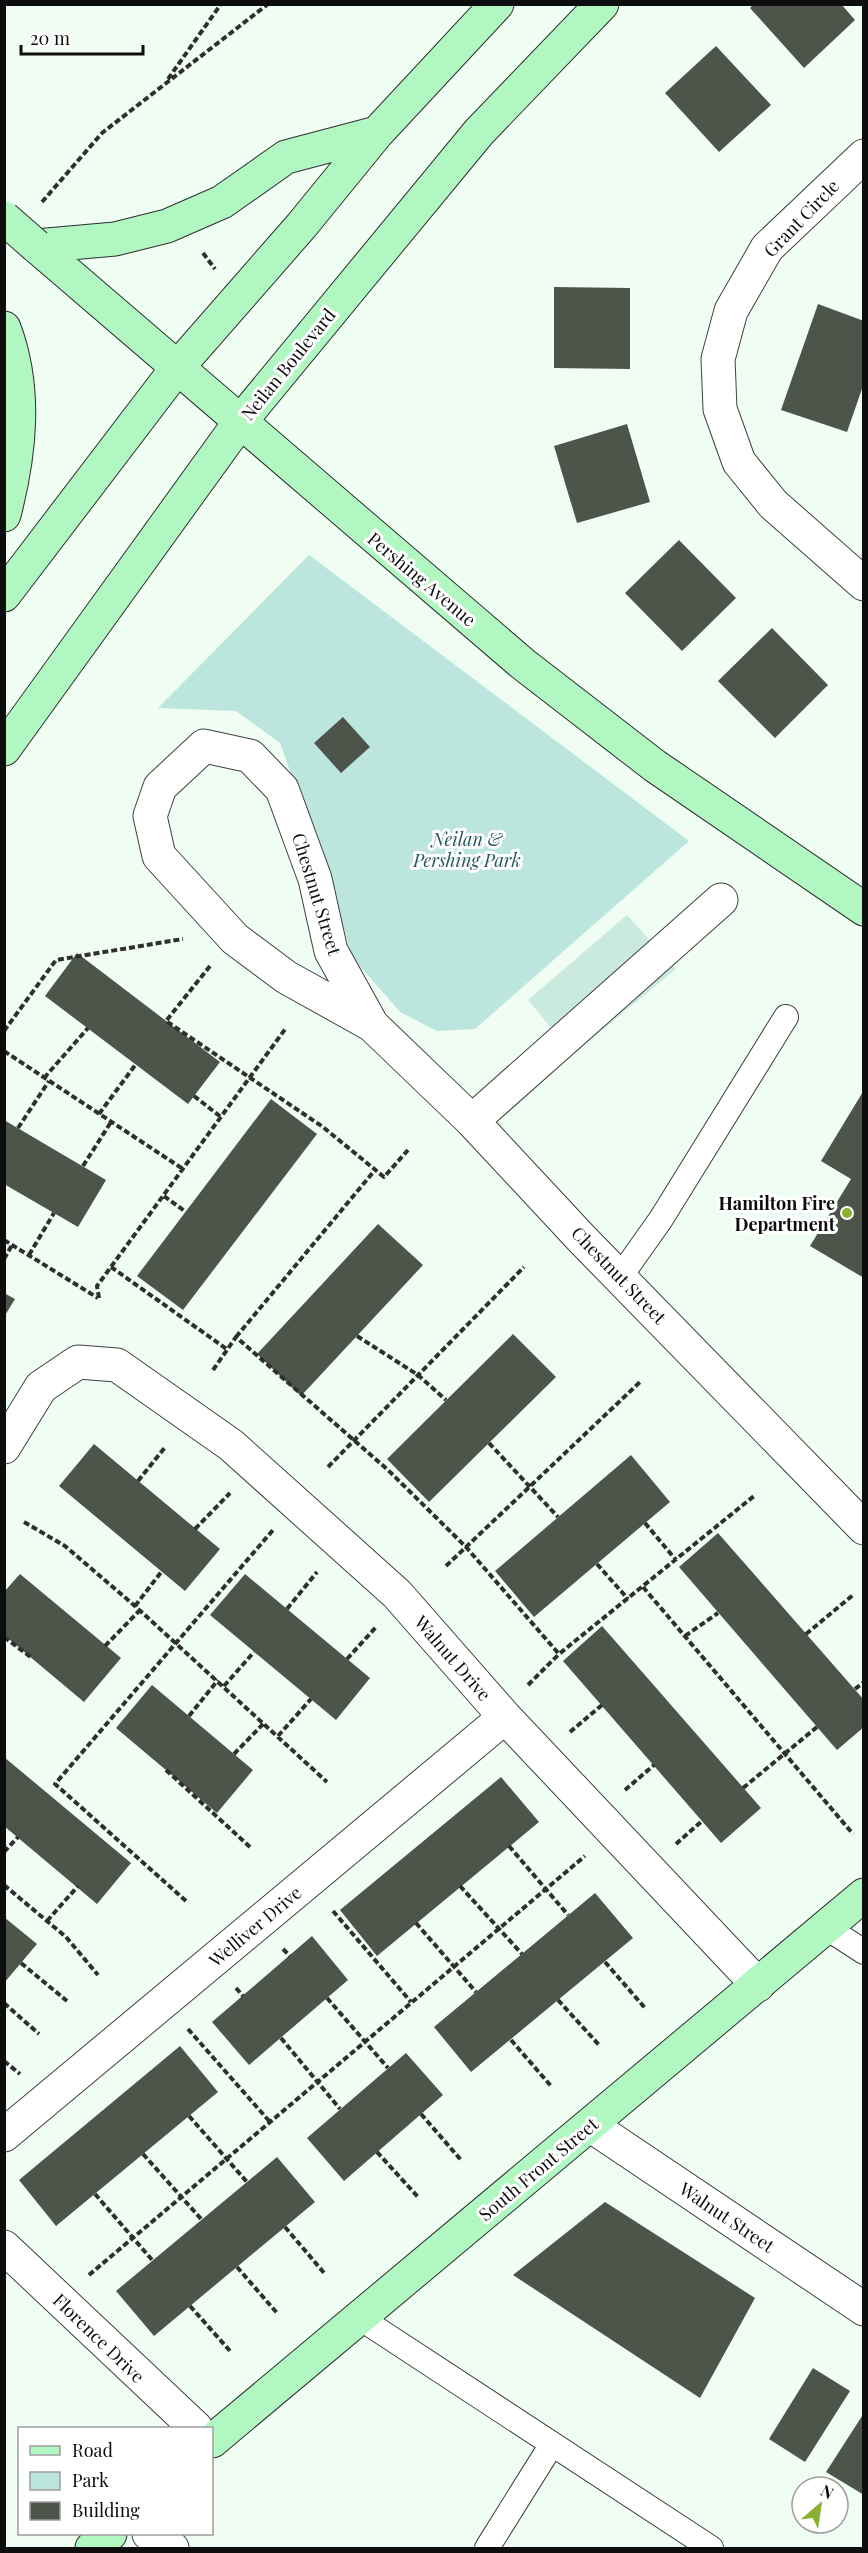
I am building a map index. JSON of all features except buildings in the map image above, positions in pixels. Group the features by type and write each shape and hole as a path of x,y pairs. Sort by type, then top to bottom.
{"street":[{"path":"4,595 177,368 302,225 377,133 497,4"},
{"name":"Neilan Boulevard","path":"4,749 240,422 479,132 602,4"},
{"path":"36,246 115,239 167,226 222,202 286,157 377,133"},
{"name":"Grant Circle","path":"864,156 768,248 731,311 718,359 720,410 739,462 773,504 864,584"},
{"name":"Pershing Avenue","path":"20,214 36,246 523,664 655,766 864,909"},
{"path":"4,328 16,376 20,413 18,450 4,515"},
{"name":"Chestnut Street","path":"372,1025 331,951 315,879 282,789 250,756 204,746 160,788 150,816 159,856 236,939 286,977 372,1025 472,1121 864,1528"},
{"path":"472,1121 721,900"},
{"name":"Walnut Drive","path":"4,1447 41,1387 78,1362 117,1365 231,1445 397,1594 504,1717 758,1985"},
{"name":"Welliver Drive","path":"4,2135 504,1717"},
{"name":"South Front Street","path":"213,2440 864,1895"},
{"name":"Walnut Street","path":"590,2125 864,2309"},
{"name":"Florence Drive","path":"4,2247 195,2427"},
{"path":"92,2548 109,2535"},
{"path":"151,2535 172,2548"}],"lane":[{"path":"620,1277 661,1219 786,1017"},
{"path":"827,1928 864,1952"},
{"path":"360,2318 711,2548"},
{"path":"486,2548 552,2444"}],"path":[{"path":"164,85 221,4"},
{"path":"20,214 102,133 268,4"},
{"path":"202,253 217,273"},
{"path":"4,1032 56,960 195,937"},
{"path":"216,958 166,1021 323,1127 384,1177 408,1150"},
{"path":"44,1078 88,1028"},
{"path":"4,1240 99,1298 97,1286 286,1028"},
{"path":"4,1051 183,1170"},
{"path":"99,1114 136,1064"},
{"path":"18,1128 50,1081"},
{"path":"194,1096 221,1118"},
{"path":"83,1167 111,1122"},
{"path":"213,1370 236,1338 375,1170"},
{"path":"164,1196 186,1212"},
{"path":"28,1255 54,1213"},
{"path":"4,1259 12,1245"},
{"path":"111,1267 228,1350"},
{"path":"328,1467 524,1267"},
{"path":"357,1336 418,1375 446,1400"},
{"path":"236,1338 388,1470 466,1547 559,1654"},
{"path":"446,1566 640,1382"},
{"path":"138,1481 170,1441"},
{"path":"489,1443 558,1517"},
{"path":"195,1529 233,1491"},
{"path":"525,1688 559,1654 754,1496"},
{"path":"24,1522 65,1546 140,1610 327,1782"},
{"path":"645,1523 676,1560"},
{"path":"186,1901 56,1784 277,1525"},
{"path":"597,1564 628,1599"},
{"path":"287,1609 321,1567"},
{"path":"135,1606 162,1571"},
{"path":"643,1587 853,1834"},
{"path":"806,1634 853,1596"},
{"path":"105,1646 140,1610"},
{"path":"685,1636 718,1613"},
{"path":"347,1659 381,1621"},
{"path":"4,1637 32,1658"},
{"path":"224,1686 254,1652"},
{"path":"189,1716 218,1680"},
{"path":"855,1689 864,1682"},
{"path":"278,1736 311,1699"},
{"path":"567,1734 602,1705"},
{"path":"234,1754 264,1723"},
{"path":"743,1788 818,1727"},
{"path":"621,1794 654,1765"},
{"path":"166,1770 250,1847"},
{"path":"672,1848 702,1821"},
{"path":"4,1852 18,1837"},
{"path":"509,1846 568,1915"},
{"path":"83,2280 590,1851"},
{"path":"4,1885 66,1937 98,1975"},
{"path":"47,1921 78,1886"},
{"path":"460,1887 522,1954"},
{"path":"331,1909 411,2002"},
{"path":"416,1923 476,1992"},
{"path":"604,1962 645,2008"},
{"path":"21,1963 68,2001"},
{"path":"327,1998 388,2068"},
{"path":"558,2000 600,2046"},
{"path":"4,2003 39,2034"},
{"path":"182,2021 270,2122"},
{"path":"281,2038 340,2109"},
{"path":"511,2040 551,2086"},
{"path":"4,2061 27,2080"},
{"path":"421,2114 461,2160"},
{"path":"189,2116 247,2182"},
{"path":"377,2152 418,2197"},
{"path":"143,2154 202,2220"},
{"path":"95,2193 153,2261"},
{"path":"285,2227 325,2274"},
{"path":"237,2267 278,2313"},
{"path":"190,2306 231,2352"}],"green space":[{"name":"Neilan & Pershing Park","path":"309,555 689,841 475,1029 437,1031 400,1012 352,957 334,894 280,743 236,711 158,708"}],"shaded area":[{"path":"627,915 676,969 573,1054 528,1000"}],"place":[{"name":"Hamilton Fire Department","path":"847,1213"}]}
